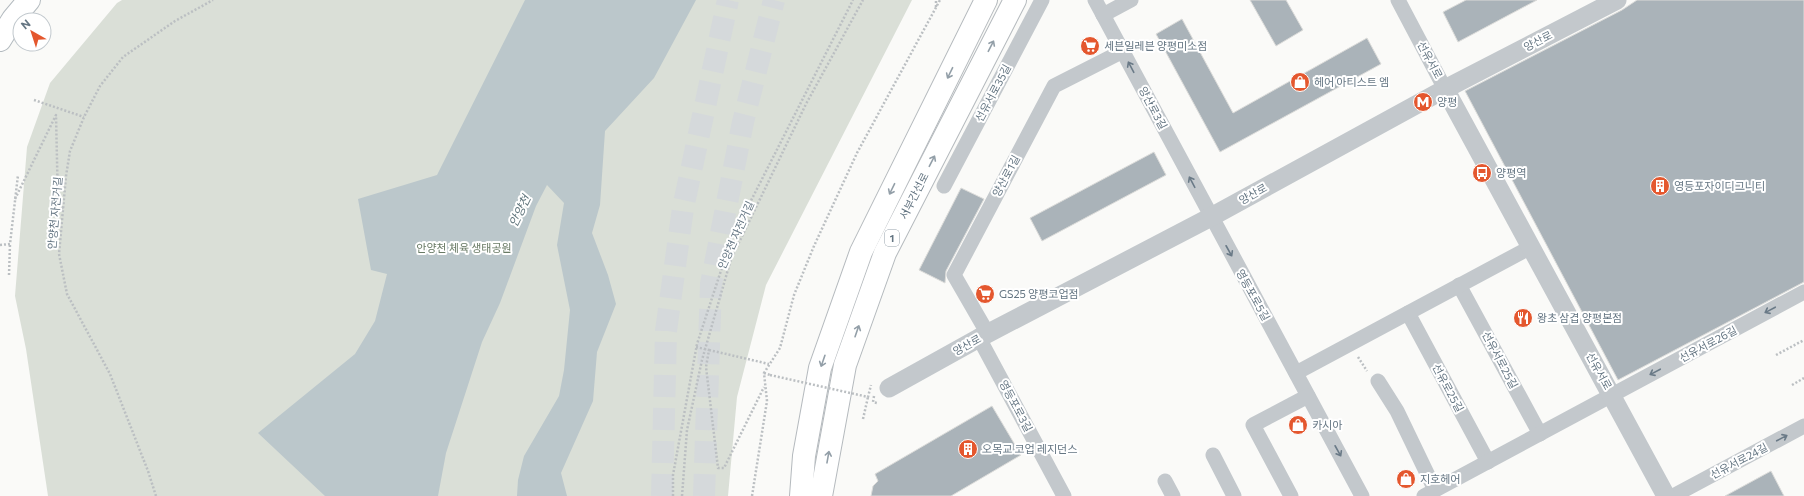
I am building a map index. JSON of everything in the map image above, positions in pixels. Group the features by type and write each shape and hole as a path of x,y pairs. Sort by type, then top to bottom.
{"main road":[{"path":"0,40 12,19 29,0"},
{"name":"서부간선로","path":"801,496 804,456 820,368 861,252 986,0"},
{"name":"서부간선로","path":"821,496 845,365 885,253 1015,0"}],"street":[{"name":"선유서로35길","path":"944,186 1042,0"},
{"name":"양산로3길","path":"1096,0 1211,217"},
{"path":"1103,15 1131,0"},
{"name":"선유서로","path":"1398,0 1666,496"},
{"name":"양산로","path":"880,386 984,336 1211,217 1445,89 1617,0"},
{"name":"양산로1길","path":"984,336 954,275 1054,86 1122,51"},
{"name":"영등포로5길","path":"1211,217 1362,496"},
{"path":"1296,373 1531,247"},
{"name":"선유서로25길","path":"1460,285 1540,434"},
{"name":"선유서로26길","path":"1612,396 1804,292"},
{"name":"선유로25길","path":"1408,313 1488,462"},
{"name":"영등포로3길","path":"984,336 1064,496"},
{"path":"1378,380 1397,411 1430,493 1612,396"},
{"path":"1291,496 1253,425 1308,396"},
{"name":"선유서로24길","path":"1673,496 1804,426"},
{"path":"1213,455 1234,496"},
{"path":"1165,481 1173,496"}],"path":[{"name":"안양천 자전거길","path":"156,496 148,471 110,374 67,294 59,254 66,176 70,151 84,117 100,86 123,57 175,21 213,0"},
{"path":"673,496 673,475 696,347 731,240 853,0"},
{"name":"안양천 자전거길","path":"682,496 687,430 705,349 732,259 806,104 863,0"},
{"path":"936,0 936,8"},
{"path":"752,496 767,401 764,386 764,374 780,348 794,295 814,246 857,153 940,0"},
{"path":"34,100 84,117"},
{"path":"15,199 56,114 58,204 64,209"},
{"path":"9,275 10,244 18,175"},
{"path":"0,245 10,244"},
{"path":"1776,355 1804,340"},
{"path":"1351,344 1368,374 1378,380"},
{"path":"696,347 769,364"},
{"path":"709,350 706,367 718,468 724,468 764,386"},
{"path":"764,374 868,397"},
{"path":"1792,385 1804,378"},
{"path":"863,418 868,397 880,386"}],"green space":[{"name":"안양천 체육 생태공원","path":"122,0 912,0 766,285 737,397 728,496 48,496 26,349 15,296 27,147 50,83 117,3"}],"water":[{"name":"안양천","path":"525,0 696,0 654,78 605,131 600,205 592,233 608,275 616,304 597,352 593,401 561,473 567,496 517,496 518,480 524,456 559,396 564,370 570,310 557,245 564,203 547,185 536,206 500,303 482,342 446,453 438,496 325,496 258,433 355,354 375,321 387,274 371,270 358,199 437,175"}],"building":[{"path":"1250,0 1286,0 1303,30 1276,46"},
{"path":"1466,0 1537,0 1458,42 1443,12"},
{"name":"영등포자이디그니티","path":"1637,0 1804,0 1804,282 1618,380 1465,91 1622,10"},
{"path":"1182,19 1233,113 1367,38 1381,64 1220,152 1156,34"},
{"path":"1154,152 1166,175 1042,241 1030,218"},
{"path":"961,188 984,199 946,271 945,283 919,270"},
{"name":"오목교 코업 레지던스","path":"992,406 1021,455 951,496 871,496 873,486 878,481 875,474"},
{"path":"1771,471 1784,496 1725,496"}],"tunnel":[{"path":"662,496 666,331 683,208 728,0"},
{"path":"704,496 711,284 743,122 774,0"}],"place":[{"name":"세븐일레븐 양평미소점","path":"1090,46"},
{"name":"헤어 아티스트 엠","path":"1300,82"},
{"name":"양평","path":"1423,102"},
{"name":"양평역","path":"1482,173"},
{"name":"영등포자이디그니티","path":"1660,186"},
{"name":"GS25 양평코업점","path":"985,294"},
{"name":"왕초 삼겹 양평본점","path":"1523,318"},
{"name":"카시아","path":"1298,425"},
{"name":"오목교 코업 레지던스","path":"968,449"},
{"name":"지호헤어","path":"1406,479"}]}
